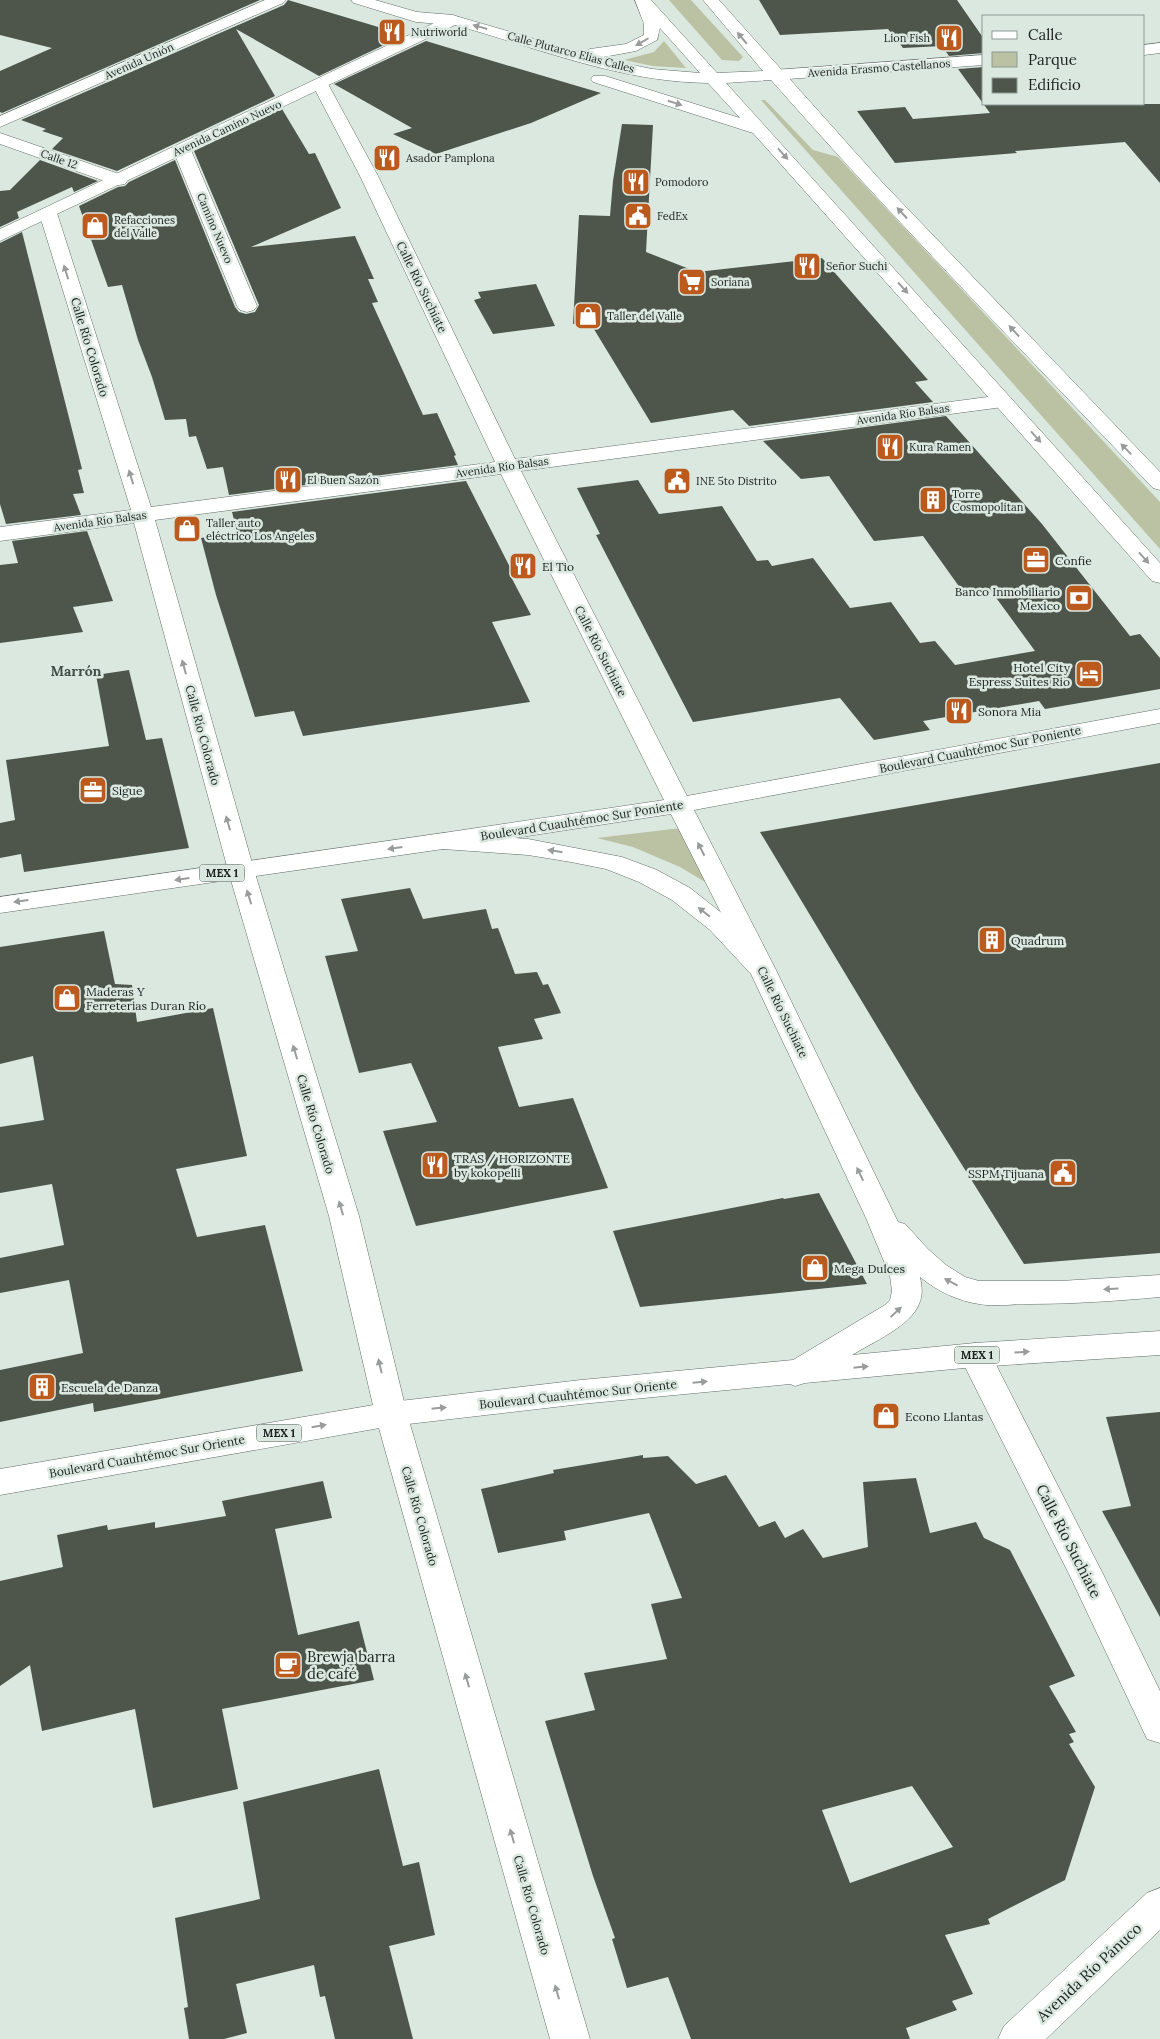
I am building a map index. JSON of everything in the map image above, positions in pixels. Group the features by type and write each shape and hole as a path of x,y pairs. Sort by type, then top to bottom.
{"street":[{"name":"Avenida Unión","path":"0,122 278,0"},
{"name":"Calle Plutarco Elias Calles","path":"359,0 416,16 453,20 571,54 654,74 715,79"},
{"path":"571,54 616,51 643,43 651,37 653,30 643,0"},
{"path":"643,0 1160,576"},
{"path":"711,0 774,75 1160,484"},
{"name":"Calle Plutarco Elias Calles","path":"416,16 435,29 579,73 647,85 680,87 715,79"},
{"name":"Avenida Camino Nuevo","path":"0,236 453,20"},
{"path":"1145,50 1160,48"},
{"name":"Avenida Erasmo Castellanos","path":"715,79 982,60"},
{"path":"579,73 761,130"},
{"name":"Calle Río Suchiate","path":"320,84 368,176 508,467 763,970 881,1218"},
{"name":"Calle 12","path":"0,138 119,180"},
{"name":"Camino Nuevo","path":"182,150 248,306"},
{"name":"Calle Río Colorado","path":"48,213 142,515 241,870 344,1216 391,1414 570,2039"},
{"name":"Avenida Río Balsas","path":"0,534 1004,401"},
{"name":"Boulevard Cuauhtémoc Sur Poniente","path":"0,904 443,841 679,805 1160,716"},
{"name":"MEX 1","path":"443,841 528,847 571,854 613,863 648,876 681,894 719,924 763,970"},
{"path":"795,1374 883,1323 904,1304 908,1291 905,1276 881,1218"},
{"name":"MEX 1","path":"881,1218 913,1254 939,1275 965,1290 995,1294 1057,1293 1160,1286"},
{"name":"Boulevard Cuauhtémoc Sur Oriente","path":"0,1482 391,1414 581,1392 795,1374 975,1355 1160,1343"},
{"name":"Calle Río Suchiate","path":"975,1355 1086,1574 1160,1728"},
{"name":"Avenida Río Pánuco","path":"1018,2039 1160,1905"}],"green space":[{"path":"669,0 691,0 743,57 739,61 722,60"},
{"path":"664,41 686,68 653,66 624,60 654,52"},
{"path":"761,100 765,100 813,150 838,157 1160,502 1160,549"},
{"path":"681,828 710,885 680,867 633,847 597,838"}],"building":[{"path":"0,0 260,0 2,113 0,112 0,71 52,48 0,35"},
{"path":"288,0 405,35 319,76 236,29 275,96 117,171 52,149 63,138 42,131 46,129 21,120 284,5"},
{"path":"759,0 957,0 982,36 982,53 949,56 942,46 903,48 888,29 780,35"},
{"path":"426,41 601,93 531,123 436,154 393,134 412,128 334,84"},
{"path":"982,67 982,102 958,69"},
{"path":"1160,104 1160,183 1125,142 895,163 857,111 905,107 913,119 990,113 984,105"},
{"path":"282,109 309,154 315,153 341,208 251,247 355,236 374,279 368,279 378,302 372,303 423,415 437,413 456,455 454,456 458,465 229,495 223,467 207,469 196,436 189,437 186,419 165,420 122,285 108,287 79,206 118,187 125,186 129,182 175,160 235,307 239,312 246,314 255,312 259,305 194,151"},
{"path":"622,124 653,125 646,252 697,272 822,258 928,380 915,382 933,402 749,426 733,410 651,423 589,321 573,324 579,215 610,216 613,181"},
{"path":"40,160 98,181 74,192 72,187 17,212 19,218 0,227 0,191 10,190"},
{"path":"22,232 82,469 78,470 84,493 73,494 81,515 6,524 0,504 0,243"},
{"path":"536,284 555,326 493,334 474,300 481,298 478,292"},
{"path":"946,416 1042,524 1130,636 1140,634 1160,658 1160,689 1045,709 1039,701 923,721 930,730 874,740 840,698 693,722 596,535 600,534 577,488 638,480 659,514 722,506 757,561 768,560 772,566 813,558 850,608 891,602 920,643 935,641 955,665 1035,651 989,588 963,592 923,536 874,541 829,476 801,479 763,441"},
{"path":"466,481 513,573 509,573 531,615 492,622 530,702 303,736 294,711 255,717 216,595 201,538 237,532 232,512"},
{"path":"87,531 113,601 73,607 83,632 0,643 0,565 18,563 12,541"},
{"name":"Sigue","path":"129,670 146,740 162,738 189,848 24,872 21,854 0,858 0,823 15,820 6,760 109,746 96,675"},
{"name":"Quadrum","path":"1160,763 1160,1253 1024,1264 917,1093 760,832"},
{"path":"410,888 423,919 486,909 492,929 498,928 515,974 537,972 543,985 548,984 561,1013 534,1019 543,1039 498,1047 519,1107 573,1098 608,1188 416,1226 383,1131 437,1122 411,1063 359,1073 325,956 358,951 341,899"},
{"path":"104,931 115,984 132,985 137,1022 213,1008 247,1156 176,1169 197,1237 265,1225 303,1371 94,1412 93,1403 0,1422 0,1370 83,1353 69,1280 0,1293 0,1258 64,1245 52,1184 0,1193 0,1127 44,1120 33,1056 0,1064 0,947"},
{"path":"819,1193 867,1284 640,1307 613,1231 783,1198"},
{"path":"1160,1412 1160,1617 1102,1511 1131,1506 1106,1417"},
{"path":"643,1455 643,1458 668,1456 696,1484 726,1475 759,1527 775,1521 785,1538 803,1529 823,1558 868,1547 863,1482 916,1478 930,1533 976,1522 984,1538 1010,1550 1075,1676 1049,1686 1076,1732 1069,1734 1074,1742 1069,1744 1095,1787 1065,1880 988,1919 990,1924 945,1935 973,1994 952,2001 957,2010 906,2028 910,2039 691,2039 668,1977 627,1988 612,1939 615,1938 593,1876 545,1721 595,1710 584,1673 667,1659 651,1604 682,1598 649,1513 564,1531 566,1540 498,1553 481,1489 554,1473 553,1470","holes":["912,1786 953,1847 850,1883 822,1810"]},
{"path":"323,1481 332,1518 275,1529 298,1635 359,1621 374,1680 222,1709 238,1789 153,1808 135,1709 42,1731 30,1665 0,1686 0,1581 63,1567 57,1535 107,1525 108,1530 155,1522 155,1528 226,1516 222,1501"},
{"path":"379,1769 403,1866 419,1862 435,1935 389,1946 413,2039 335,2039 325,1996 320,1997 314,1965 236,1984 247,2033 224,2039 189,2039 184,2008 188,2007 175,1918 260,1899 243,1802"}],"place":[{"name":"Nutriworld","path":"392,32"},
{"name":"Lion Fish","path":"949,38"},
{"name":"Asador Pamplona","path":"387,158"},
{"name":"Pomodoro","path":"636,182"},
{"name":"FedEx","path":"638,216"},
{"name":"Refacciones del Valle","path":"95,226"},
{"name":"Señor Suchi","path":"807,266"},
{"name":"Soriana","path":"692,282"},
{"name":"Taller del Valle","path":"588,316"},
{"name":"Kura Ramen","path":"890,447"},
{"name":"El Buen Sazón","path":"288,480"},
{"name":"INE 5to Distrito","path":"677,481"},
{"name":"Torre Cosmopolitan","path":"933,500"},
{"name":"Taller auto eléctrico Los Angeles","path":"187,529"},
{"name":"Confie","path":"1036,560"},
{"name":"El Tio","path":"523,566"},
{"name":"Banco Inmobiliario Mexico","path":"1079,598"},
{"name":"Hotel City Espress Suites Rio","path":"1089,674"},
{"name":"Sonora Mia","path":"959,711"},
{"name":"Sigue","path":"93,790"},
{"name":"Quadrum","path":"992,940"},
{"name":"Maderas Y Ferreterias Duran Río","path":"67,998"},
{"name":"TRAS / HORIZONTE by kokopelli","path":"435,1165"},
{"name":"SSPM Tijuana","path":"1063,1173"},
{"name":"Mega Dulces","path":"815,1268"},
{"name":"Escuela de Danza","path":"42,1387"},
{"name":"Econo Llantas","path":"886,1416"},
{"name":"Brewja barra de café","path":"288,1665"}],"district":[{"name":"Marrón","path":"76,671"}]}
